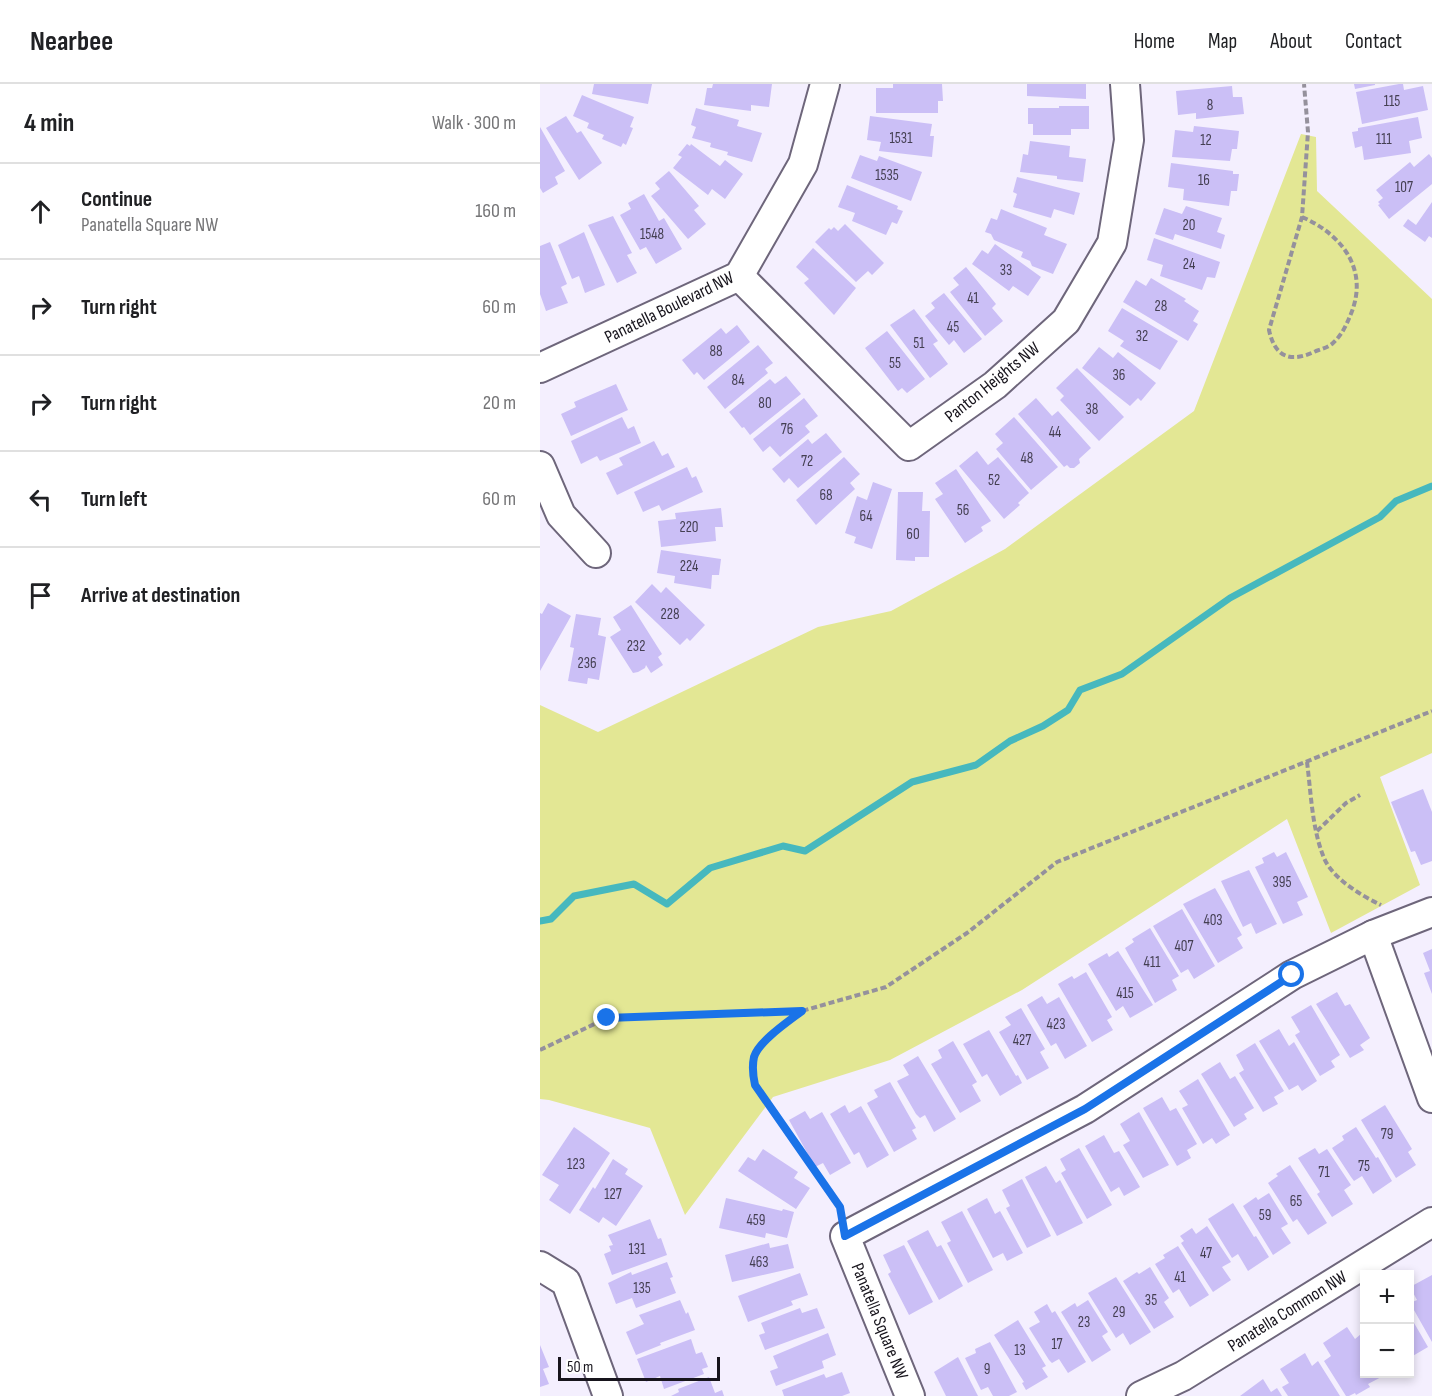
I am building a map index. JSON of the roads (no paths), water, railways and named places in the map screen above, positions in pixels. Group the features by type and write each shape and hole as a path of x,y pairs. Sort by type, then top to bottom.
{"street":[{"name":"Panatella Boulevard NW","path":"540,368 739,276 803,164 825,84"},
{"name":"Panton Heights NW","path":"739,276 909,446 995,385 1066,321 1112,243 1129,140 1125,84"},
{"path":"540,466 561,515 596,553"},
{"path":"1432,912 1373,935 1432,1098"},
{"name":"Panatella Square NW","path":"910,1396 845,1236 1085,1109 1292,975 1373,935"},
{"name":"Panatella Common NW","path":"1141,1396 1183,1376 1432,1222"},
{"path":"540,1266 566,1282 608,1396"}],"waterway":[{"path":"540,921 551,919 574,896 634,884 667,904 710,868 783,846 805,851 912,782 976,765 1010,741 1043,726 1068,710 1080,690 1122,674 1230,598 1380,517 1396,501 1432,486"}]}
